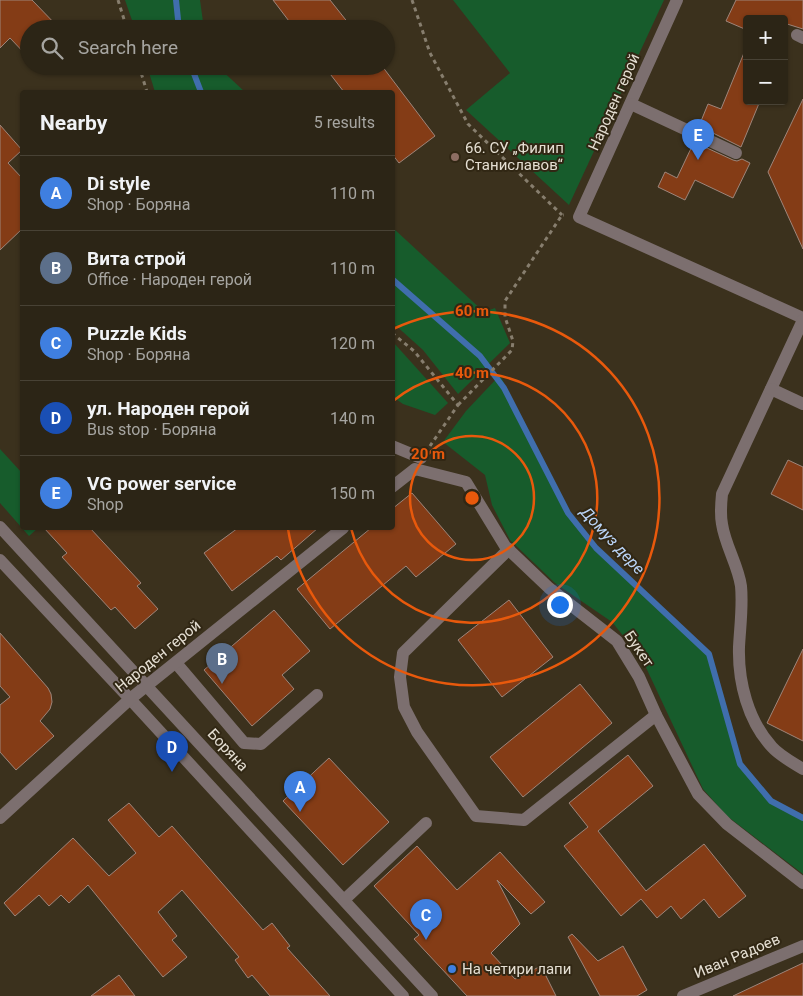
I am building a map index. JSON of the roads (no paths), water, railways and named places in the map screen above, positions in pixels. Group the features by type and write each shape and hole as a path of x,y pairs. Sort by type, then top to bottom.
{"street":[{"name":"Народен герой","path":"677,0 579,217 803,319"},
{"path":"631,104 736,153"},
{"path":"803,319 722,494 720,509 722,525 740,584 742,597 740,670 750,712 760,733 773,748 803,769"},
{"path":"771,389 803,404"},
{"name":"Букет","path":"395,448 418,464 466,482 509,549 549,588 617,641 639,677 698,794 727,824 803,883"},
{"path":"395,484 418,464"},
{"name":"Боряна","path":"0,527 432,996"},
{"name":"Народен герой","path":"0,818 130,699 341,530"},
{"path":"509,549 403,653 400,677 404,707 417,732 476,816 524,820 656,714"},
{"path":"0,560 403,996"},
{"path":"176,663 244,743 261,744 317,695"},
{"path":"344,900 426,823"},
{"name":"Иван Радоев","path":"683,996 803,946"}],"waterway":[{"name":"Домуз дере","path":"176,0 178,20"},
{"name":"Домуз дере","path":"194,75 200,90"},
{"name":"Домуз дере","path":"395,282 480,356 504,388 568,513 596,548 709,654 740,764 771,801 803,818"}],"place":[{"name":"66. СУ „Филип Станиславов“","path":"455,157"},
{"name":"VG power service","path":"698,160"},
{"name":"Вита строй","path":"222,684"},
{"name":"ул. Народен герой","path":"172,772"},
{"name":"Di style","path":"300,812"},
{"name":"Puzzle Kids","path":"426,940"},
{"name":"На четири лапи","path":"452,969"}]}
